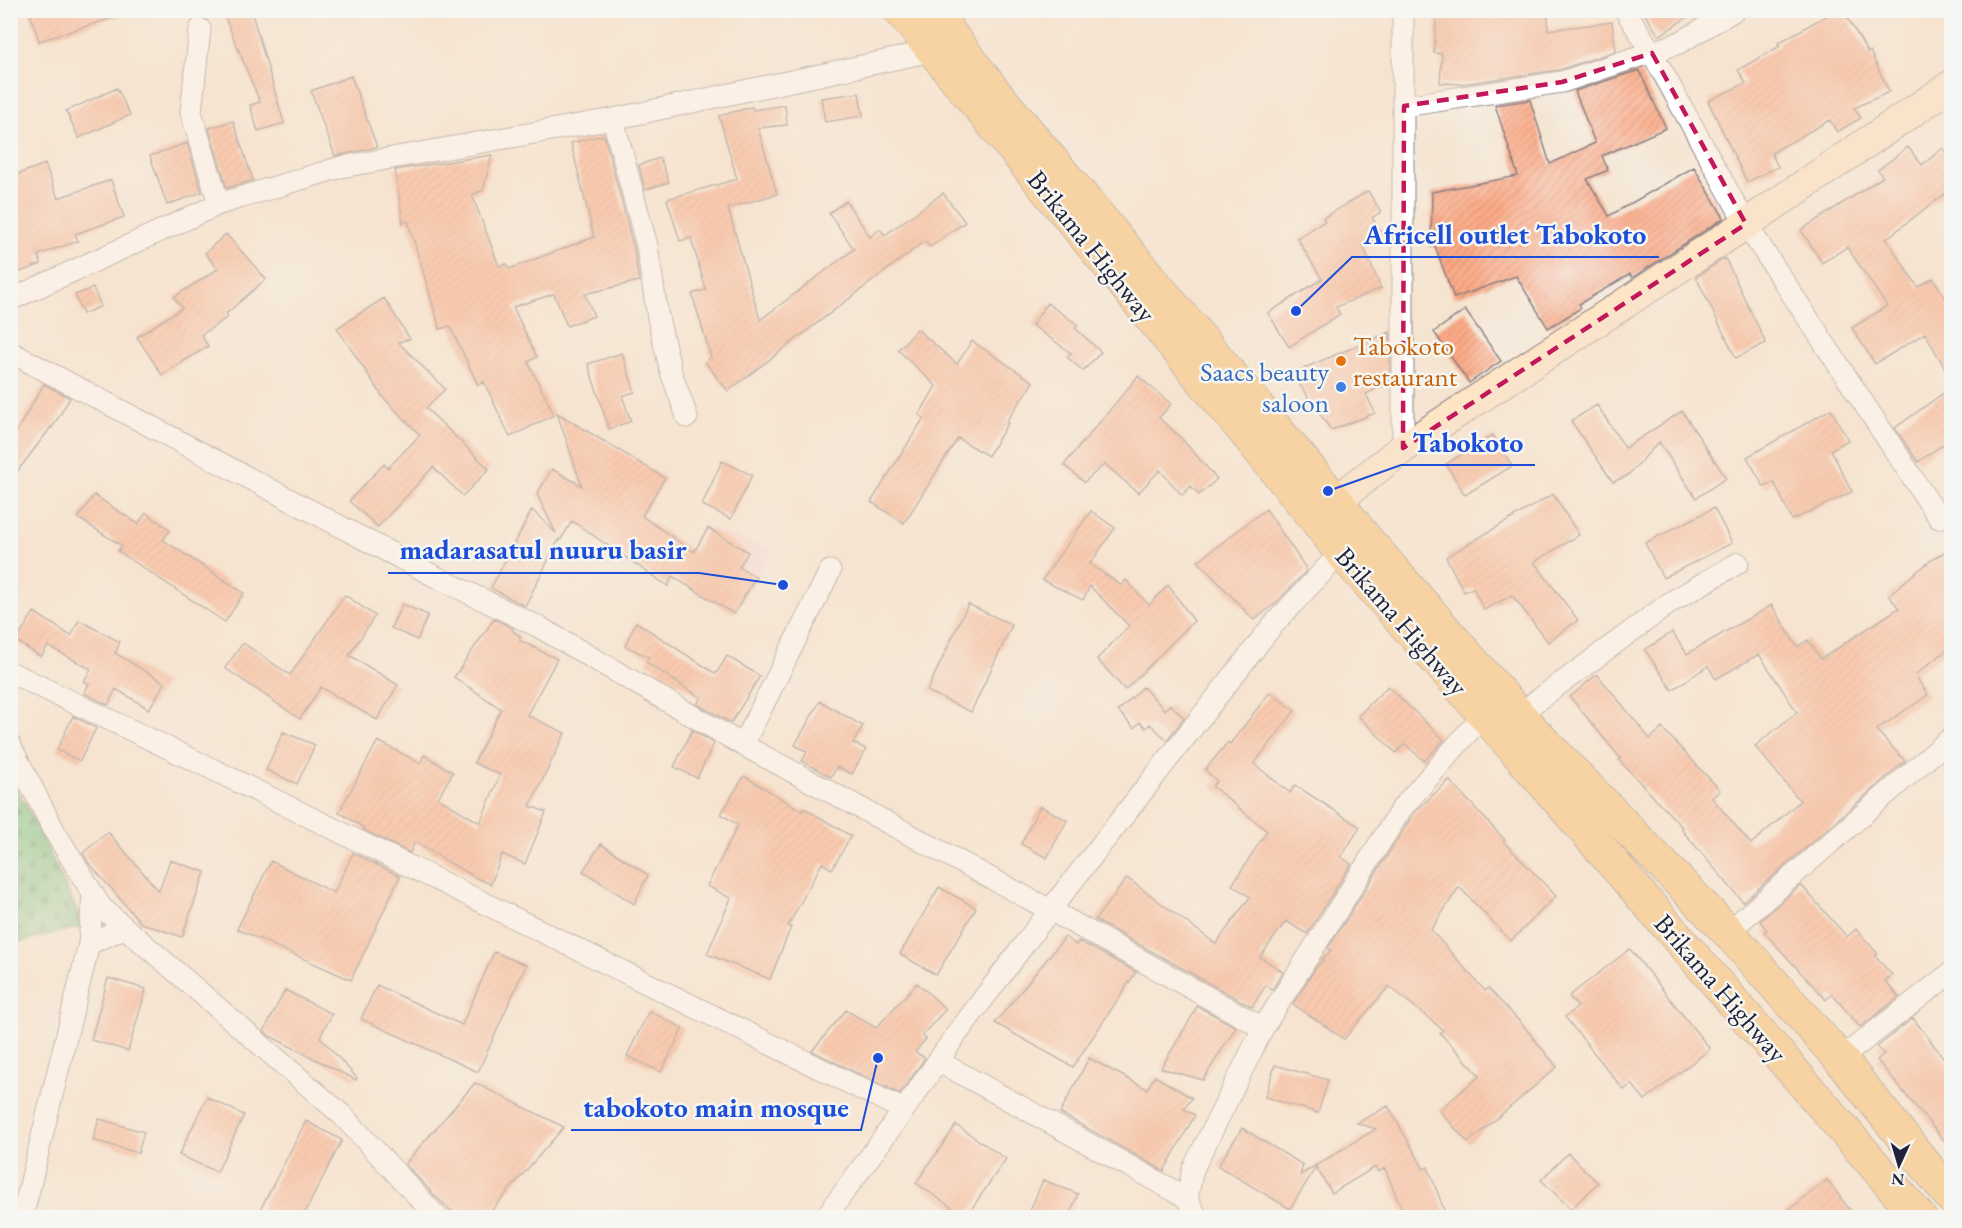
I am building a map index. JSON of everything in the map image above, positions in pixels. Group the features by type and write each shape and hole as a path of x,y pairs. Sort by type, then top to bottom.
{"highway":[{"name":"Brikama Highway","path":"900,10 932,51 1326,510"},
{"name":"Brikama Highway","path":"932,10 1484,714 1920,1218"},
{"name":"Brikama Highway","path":"1353,545 1728,932 1840,1059 1950,1194"}],"street":[{"path":"1403,10 1403,448"},
{"path":"1625,10 1652,53 1746,224 1939,518"},
{"path":"1404,106 1562,82 1679,43 1735,10"},
{"path":"200,29 190,112 219,204"},
{"path":"10,300 219,204 341,167 613,119 932,51"},
{"path":"1326,510 1403,448 1746,224 1952,85"},
{"path":"613,119 647,246 658,318 671,372 687,417"},
{"path":"10,352 438,578 539,627 743,745 1050,910 1263,1028"},
{"path":"825,1218 956,1035 1050,910 1273,625 1353,545"},
{"path":"1519,714 1671,602 1738,562"},
{"path":"743,745 830,571"},
{"path":"10,672 235,780 904,1110"},
{"path":"1187,1198 1193,1169 1263,1028 1401,808 1484,714"},
{"path":"1728,932 1952,737"},
{"path":"10,745 55,832 101,907 342,1115 438,1218"},
{"path":"22,1218 89,944 93,894"},
{"path":"89,944 124,928"},
{"path":"1840,1059 1952,972"},
{"path":"938,1062 1187,1198 1197,1218"}],"highlighted area":[{"path":"1652,53 1746,224 1403,448 1404,106 1562,82"}],"shaded area":[{"path":"709,528 773,550 745,593 702,568"}],"green space":[{"path":"10,776 37,826 84,926 11,944"}],"building":[{"path":"29,10 121,10 122,15 39,41"},
{"path":"222,10 251,10 284,123 258,131 250,105 260,102"},
{"path":"1437,10 1548,10 1548,30 1612,22 1616,51 1559,70 1462,84 1440,83 1442,54 1434,53"},
{"path":"1642,10 1698,10 1659,36"},
{"path":"1836,10 1843,10 1868,53 1870,51 1889,92 1854,108 1861,118 1837,132 1830,120 1771,153 1778,167 1747,182 1708,101 1746,83 1738,70 1780,46 1778,43"},
{"path":"1639,70 1666,128 1602,156 1608,170 1587,179 1609,216 1694,167 1724,218 1632,278 1630,274 1579,304 1581,308 1548,328 1516,276 1454,298 1435,246 1431,247 1432,192 1518,176 1495,105 1530,100 1550,164 1595,143 1575,91"},
{"path":"351,76 377,147 335,156 311,91"},
{"path":"117,88 130,115 79,138 66,111"},
{"path":"859,93 863,116 825,122 821,98"},
{"path":"785,105 787,125 758,128 777,194 728,208 760,320 854,249 829,213 846,201 870,237 880,229 885,235 943,193 965,222 930,247 925,241 728,391 705,362 711,357 692,294 706,290 691,238 680,241 667,199 737,179 719,116 752,107 753,110"},
{"path":"233,121 253,180 227,188 209,128"},
{"path":"604,135 634,249 639,281 585,294 594,316 567,326 554,294 513,307 537,357 528,362 554,415 510,437 484,382 478,385 450,326 440,329 408,221 403,223 395,170 492,155 483,190 472,195 499,266 507,264 509,269 594,237 571,143"},
{"path":"187,143 202,192 167,205 150,156"},
{"path":"1908,147 1922,165 1943,148 1952,158 1952,188 1886,239 1918,287 1933,278 1952,308 1952,381 1925,333 1875,364 1852,328 1887,306 1847,247 1822,263 1801,230 1883,177 1878,170"},
{"path":"660,158 669,182 645,190 639,165"},
{"path":"45,164 58,198 111,180 124,217 75,234 78,241 38,255 41,264 10,276 10,177"},
{"path":"1368,191 1381,212 1372,218 1383,234 1363,246 1381,288 1336,307 1340,314 1289,347 1268,313 1322,279 1297,238 1325,221 1323,218"},
{"path":"226,234 266,279 226,314 228,317 201,335 208,346 162,375 137,337 182,308 174,297 218,269 205,253"},
{"path":"1725,258 1766,343 1736,358 1696,277"},
{"path":"93,288 101,306 83,314 75,295"},
{"path":"384,298 410,339 398,342 445,389 426,408 489,469 463,496 433,467 378,527 349,501 384,464 388,468 420,435 383,397 337,328"},
{"path":"1047,303 1078,325 1075,328 1101,352 1083,371 1067,357 1071,353 1032,325"},
{"path":"1465,310 1501,361 1469,383 1434,332"},
{"path":"917,329 957,364 972,341 1033,382 1006,422 1008,423 988,456 958,438 904,523 871,502 924,418 919,415 936,386 898,350"},
{"name":"Saacs beauty saloon","path":"1390,332 1390,382 1366,394 1375,413 1331,430 1297,381 1297,371"},
{"path":"622,353 635,392 622,396 631,421 609,429 588,364"},
{"path":"1138,376 1171,404 1159,418 1181,438 1217,479 1199,495 1191,486 1182,495 1160,470 1138,493 1105,464 1084,482 1064,465"},
{"path":"44,384 70,398 52,428 10,481 10,442"},
{"path":"1952,387 1952,438 1918,462 1895,428"},
{"path":"1597,405 1625,448 1682,411 1726,478 1696,498 1659,442 1627,476 1613,482 1571,421"},
{"path":"1831,409 1848,440 1831,450 1852,492 1792,520 1774,482 1764,487 1747,457"},
{"path":"557,413 665,478 642,516 694,552 708,528 748,552 739,567 756,577 734,614 672,576 668,586 572,521 560,541 559,539 525,606 491,588 532,510 556,533 537,494 552,469 582,486"},
{"path":"1493,435 1512,466 1465,495 1446,464"},
{"path":"722,461 752,475 731,519 702,505"},
{"path":"1553,494 1579,535 1534,562 1578,620 1548,642 1512,595 1484,610 1473,588 1464,592 1446,557"},
{"path":"94,495 138,524 146,513 170,530 163,540 244,593 225,622 118,551 122,546 78,518"},
{"path":"1714,508 1732,543 1663,578 1645,543"},
{"path":"1266,509 1307,570 1276,603 1254,620 1198,561"},
{"path":"1091,511 1115,528 1090,564 1121,585 1126,580 1149,605 1168,585 1194,621 1125,690 1097,659 1129,626 1090,586 1083,600 1042,580"},
{"path":"1952,547 1952,646 1915,675 1928,695 1876,730 1905,761 1743,902 1681,829 1683,828 1619,760 1621,759 1570,697 1597,674 1650,739 1662,728 1720,790 1712,798 1751,844 1800,801 1755,746 1797,712 1759,654 1716,679 1708,666 1672,690 1645,650 1672,632 1687,654 1772,605 1797,647 1808,640 1821,659 1899,608 1888,595 1930,561"},
{"path":"345,595 375,616 349,655 398,685 377,720 321,687 300,719 225,668 243,643 290,675"},
{"path":"402,604 428,615 417,640 391,628"},
{"path":"968,604 1012,625 971,712 927,691"},
{"path":"34,612 71,636 79,620 120,642 115,653 165,683 149,709 116,689 108,705 84,693 89,684 84,681 91,669 48,646 41,657 16,641"},
{"path":"494,619 513,628 512,630 521,637 519,640 557,659 527,715 565,733 530,806 546,812 525,864 502,854 491,884 476,878 415,842 410,853 364,830 339,812 378,741 420,763 424,755 453,772 438,798 480,823 500,775 474,763 501,709 454,677"},
{"path":"636,622 716,674 727,656 760,676 731,723 697,704 701,698 646,662 649,657 625,646"},
{"path":"1388,686 1444,740 1424,761 1405,744 1396,753 1358,716"},
{"path":"1143,687 1165,710 1170,704 1184,718 1167,740 1150,724 1146,728 1140,722 1134,728 1118,711"},
{"path":"1270,692 1295,711 1254,764 1290,793 1295,785 1360,827 1341,857 1351,864 1307,934 1286,921 1260,957 1283,972 1272,990 1266,985 1252,1007 1095,920 1127,878 1216,944 1250,897 1232,885 1267,831 1212,786 1217,781 1205,770 1228,742 1230,744"},
{"path":"820,701 863,726 853,743 866,749 852,774 837,767 831,777 802,761 807,752 795,745"},
{"path":"73,716 96,728 80,761 57,750"},
{"path":"692,730 714,743 697,778 674,767"},
{"path":"283,732 315,745 297,784 266,770"},
{"path":"744,776 802,811 804,808 851,836 832,869 822,863 788,926 791,927 770,979 707,954 731,898 707,886 738,825 721,814"},
{"path":"1449,780 1556,896 1511,941 1459,887 1431,930 1485,991 1488,988 1521,1023 1557,1067 1468,1143 1439,1110 1480,1076 1440,1033 1443,1030 1389,986 1344,1039 1293,1004 1315,969 1331,950 1328,948 1415,812"},
{"path":"1040,806 1067,820 1047,858 1021,844"},
{"path":"108,832 159,891 170,860 205,872 182,937 141,923 88,862 83,853"},
{"path":"601,844 648,875 634,904 583,871"},
{"path":"353,853 400,876 351,980 237,929 271,861 334,893"},
{"path":"1801,885 1847,937 1856,929 1878,954 1875,956 1892,975 1885,981 1899,997 1860,1027 1832,994 1826,1000 1764,932 1767,930 1760,921"},
{"path":"939,887 976,908 936,975 900,954"},
{"path":"1065,937 1076,945 1079,941 1136,972 1073,1067 995,1023"},
{"path":"1630,949 1710,1049 1645,1100 1632,1084 1624,1090 1565,1017 1578,1007 1569,996"},
{"path":"494,952 526,965 478,1072 361,1019 377,985 462,1025"},
{"path":"108,978 146,989 128,1051 91,1040"},
{"path":"917,983 946,1009 922,1035 926,1039 915,1052 925,1058 900,1094 812,1051 846,1010 876,1028"},
{"path":"285,990 332,1014 320,1037 357,1078 356,1080 264,1031"},
{"path":"1197,1006 1236,1027 1203,1080 1161,1068"},
{"path":"649,1011 683,1028 661,1072 627,1056"},
{"path":"1913,1018 1952,1069 1952,1150 1877,1060 1884,1054 1877,1047"},
{"path":"1089,1058 1147,1089 1155,1076 1192,1098 1184,1109 1195,1115 1164,1171 1060,1113"},
{"path":"1275,1065 1328,1080 1318,1113 1265,1097"},
{"path":"475,1083 564,1127 485,1218 459,1218 405,1164"},
{"path":"207,1097 244,1115 217,1172 179,1155"},
{"path":"1388,1106 1424,1169 1428,1167 1447,1218 1405,1218 1385,1168 1378,1172 1375,1167 1332,1193 1316,1167 1290,1209 1218,1166 1242,1128 1303,1165 1300,1175 1376,1129 1357,1123"},
{"path":"99,1119 144,1132 138,1153 93,1140"},
{"path":"306,1121 342,1140 302,1218 256,1218"},
{"path":"956,1125 1006,1159 966,1217 916,1183"},
{"path":"1568,1153 1598,1183 1571,1209 1541,1180"},
{"path":"1043,1180 1078,1194 1068,1218 1027,1218"},
{"path":"1827,1180 1856,1218 1778,1218"}],"place":[{"name":"Africell outlet Tabokoto","path":"1296,311"},
{"name":"Tabokoto restaurant","path":"1341,361"},
{"name":"Saacs beauty saloon","path":"1341,387"},
{"name":"Tabokoto","path":"1328,491"},
{"name":"madarasatul nuuru basir","path":"783,585"},
{"name":"tabokoto main mosque","path":"878,1058"}]}
